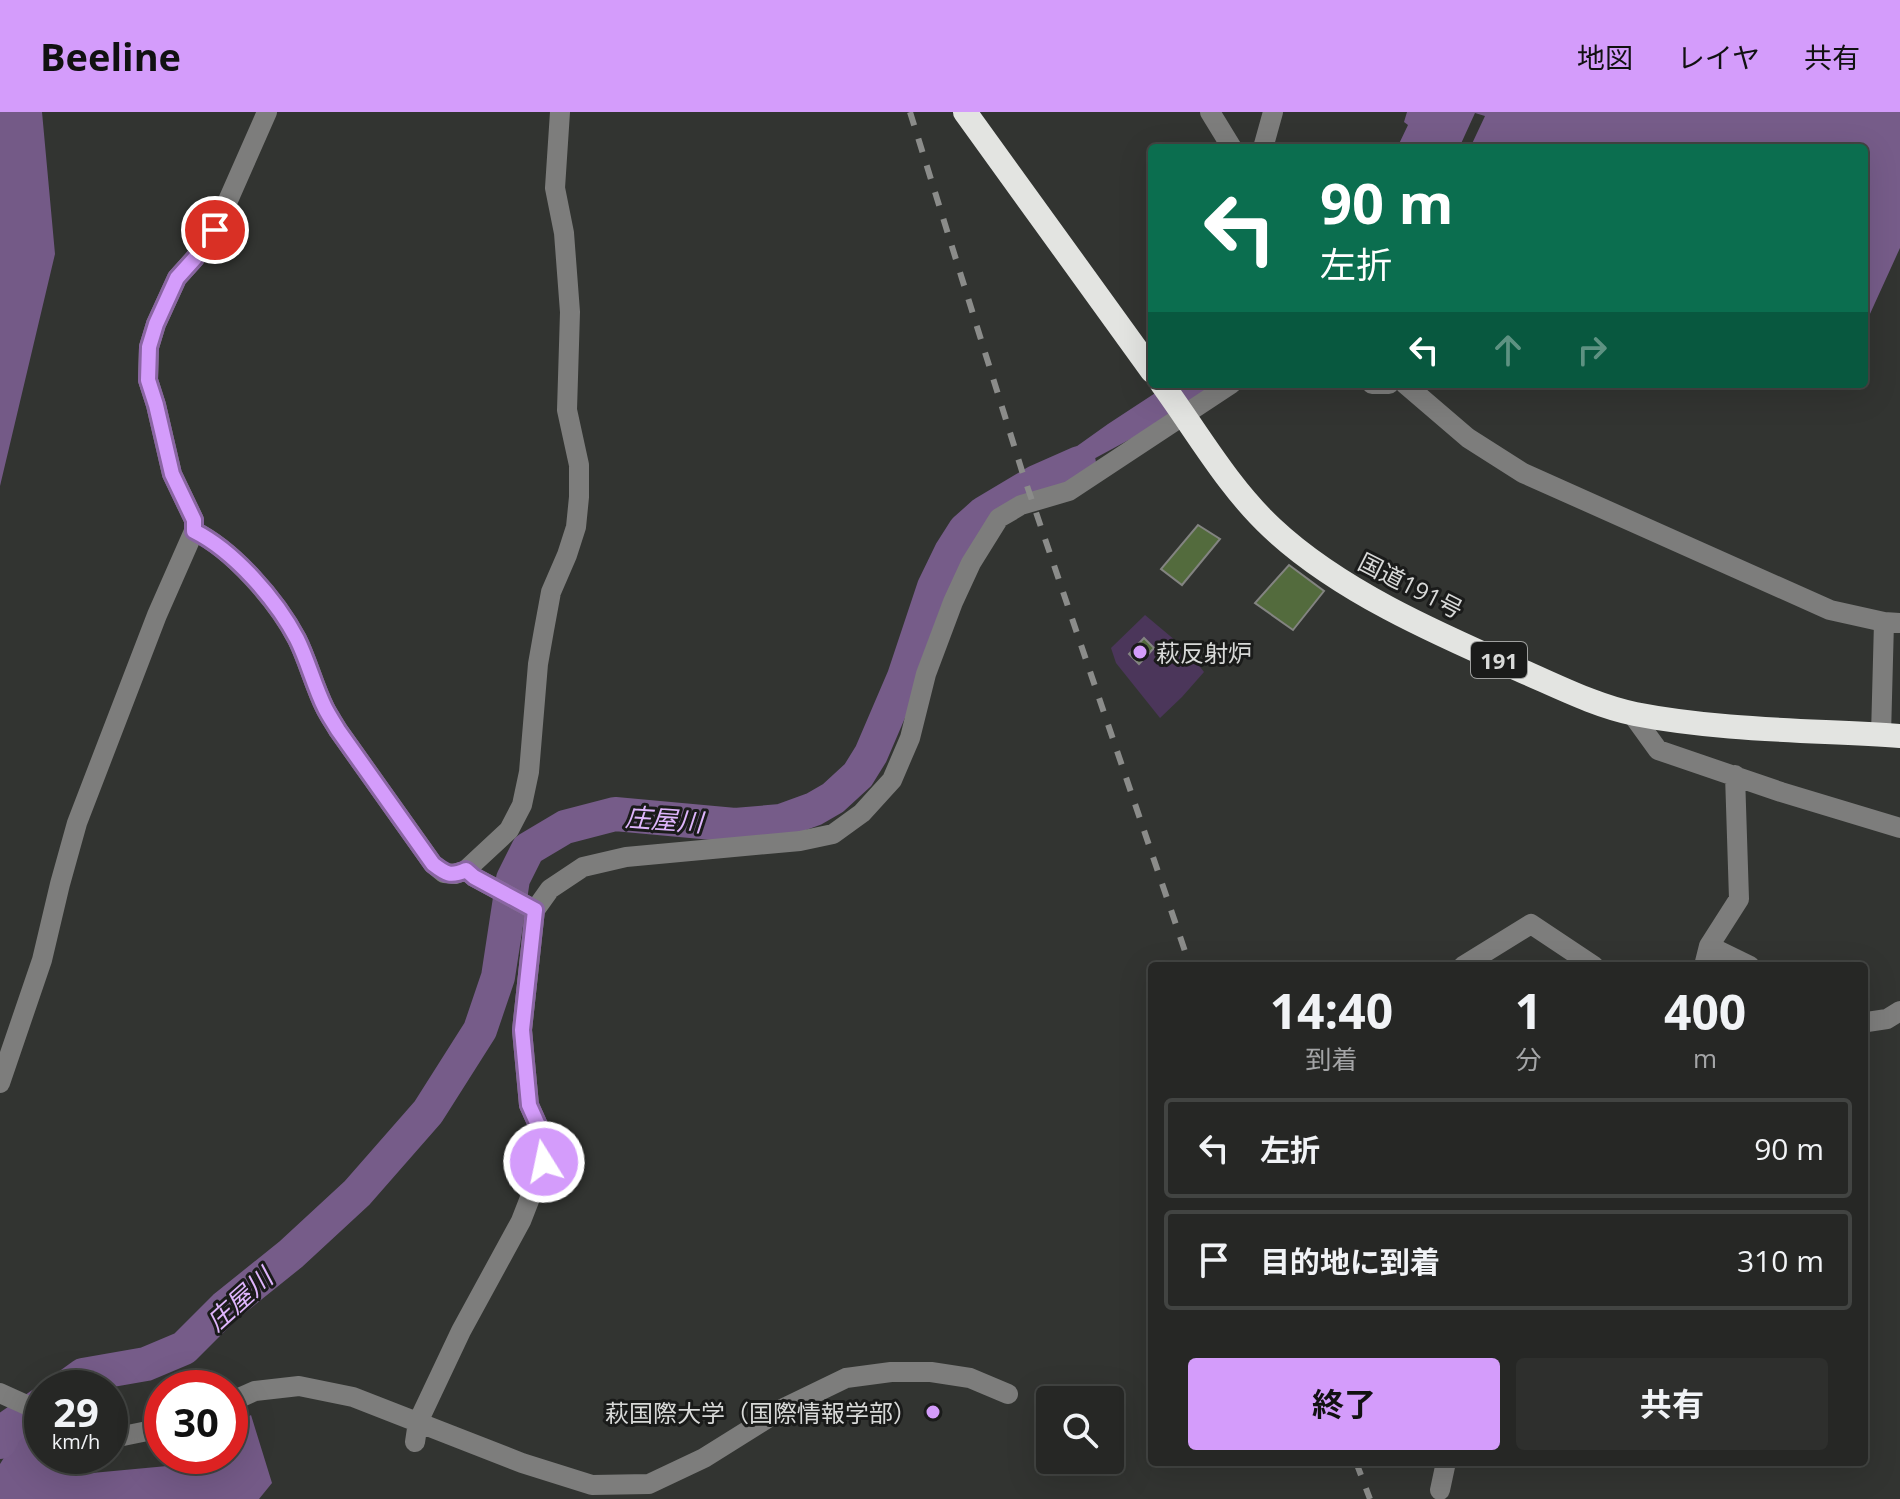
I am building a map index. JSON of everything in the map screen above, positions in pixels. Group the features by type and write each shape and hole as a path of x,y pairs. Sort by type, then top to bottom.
{"highway":[{"path":"965,112 1148,365"},
{"name":"国道191号","path":"1165,388 1243,498 1293,546 1337,578 1492,658 1581,697 1632,714 1699,724 1890,735"}],"street":[{"path":"0,1083 42,960 77,823 157,615 194,531 194,520 172,474 148,380 149,347 177,278 215,230 267,112"},
{"path":"194,531 218,547 256,581 284,617 298,640 325,707 338,730 433,864 444,873 455,874 466,870 509,830 522,805 529,772 538,664 546,617 551,592 576,527 579,465 567,410 570,312 564,233 555,188 560,112"},
{"path":"1210,112 1230,144"},
{"path":"1264,144 1273,112"},
{"path":"416,1432 461,1331 521,1221 544,1162 546,1143 529,1105 522,1030 535,910 550,889 583,867 626,857 800,841 833,834 862,813 892,780 910,738 926,674 953,602 971,563 999,518 1021,505 1069,491 1224,388"},
{"path":"1410,388 1468,438 1523,473 1830,610 1892,623 1890,735"},
{"path":"1632,714 1658,750 1900,828"},
{"path":"1732,962 1706,956 1739,899 1735,775"},
{"path":"466,870 535,910"},
{"path":"1469,962 1531,924 1588,962"},
{"path":"1868,1022 1887,1019 1900,1011"},
{"path":"248,1394 299,1386 353,1397 416,1432 592,1485 649,1484 704,1458 784,1408 846,1378 891,1372 931,1372 970,1378 1008,1394"},
{"path":"0,1393 24,1404"},
{"path":"1440,1490 1445,1466"}],"shaded area":[{"path":"0,112 42,112 55,254 0,486"},
{"path":"1407,112 1900,112 1900,248 1868,318 1868,144 1472,144 1485,116 1475,113 1461,144 1399,144 1408,125 1404,122"},
{"path":"1163,388 1213,388 1136,436 1042,487 1035,476"},
{"path":"1145,615 1188,651 1204,672 1160,718 1116,663 1111,648"},
{"path":"251,1415 272,1483 259,1499 0,1499 0,1464 24,1426 24,1474 128,1474 128,1470 144,1468 144,1474 248,1474 248,1417"}],"building":[{"path":"1198,525 1220,539 1182,585 1161,569"},
{"path":"1289,565 1324,591 1293,630 1255,603"},
{"path":"1144,638 1154,648 1139,664 1129,654"}],"waterway":[{"name":"庄屋川","path":"112,1370 146,1364 184,1348 225,1307 291,1254 357,1193 428,1112 480,1030 498,977 513,879 528,849 565,827 615,814 735,825 781,821 833,798 858,775 871,754 904,677 934,587 965,530 984,513 1036,482 1079,463"},
{"name":"庄屋川","path":"0,1442 6,1429 24,1416"}],"railway":[{"path":"910,112 1022,471 1189,962"},
{"path":"1358,1466 1370,1499"}],"place":[{"name":"萩反射炉","path":"1140,652"},
{"name":"萩国際大学（国際情報学部）","path":"933,1412"}],"route":[{"path":"215,230 177,278 149,347 148,380 172,474 194,520 194,531 225,552 256,581 284,617 298,640 325,707 338,730 433,864 444,873 455,874 466,870 535,910 522,1030 529,1105 546,1143 544,1162"}]}
